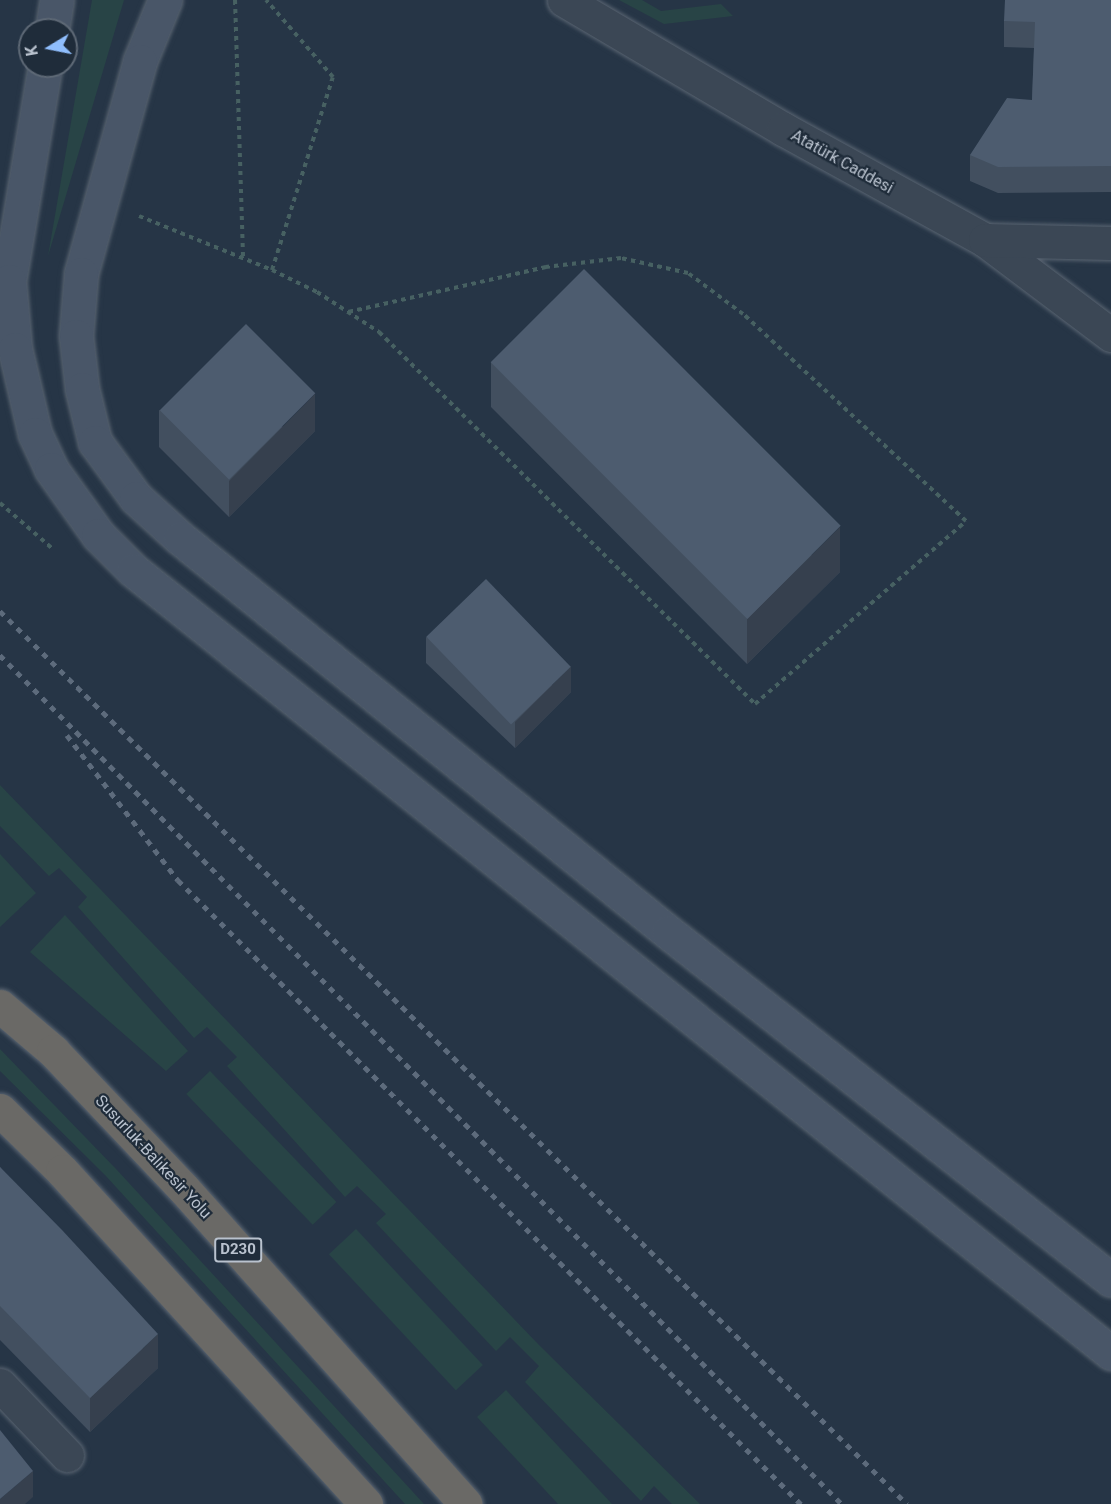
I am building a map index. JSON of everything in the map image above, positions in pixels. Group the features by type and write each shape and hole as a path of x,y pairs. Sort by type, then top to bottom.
{"highway":[{"name":"Susurluk-Balıkesir Yolu","path":"0,1006 53,1051 183,1188 465,1504"},
{"path":"0,1110 62,1171 366,1504"}],"main road":[{"path":"54,18 57,0"},
{"path":"165,0 140,61 81,274 76,336 82,389 95,442 136,498 180,538 668,932 1111,1280"},
{"path":"43,78 9,281 15,349 35,434 51,469 98,535 142,578 1111,1353"}],"street":[{"name":"Atatürk Caddesi","path":"564,0 783,129 985,240 1111,335"},
{"path":"985,240 1111,243"},
{"path":"0,1384 67,1455"}],"path":[{"path":"235,0 243,258"},
{"path":"266,0 333,77 272,270"},
{"path":"130,213 272,270 379,332 755,704 966,521 744,314 688,273 621,258 546,267 348,312"}],"green space":[{"path":"92,0 124,0 48,256"},
{"path":"619,0 642,0 661,11 721,4 733,16 664,24"},
{"path":"0,785 539,1345 700,1504 672,1504 654,1486 641,1501 525,1382 539,1366 510,1337 496,1351 376,1223 386,1214 357,1186 345,1197 227,1066 237,1057 207,1027 194,1038 78,907 87,897 59,868 49,876 0,826"},
{"path":"0,854 36,893 0,927"},
{"path":"65,915 188,1051 166,1071 30,952"},
{"path":"0,1049 117,1170 424,1504 405,1504 105,1175 0,1071"},
{"path":"210,1071 336,1202 313,1225 186,1094"},
{"path":"356,1229 483,1365 456,1390 329,1254"},
{"path":"506,1390 612,1504 558,1504 477,1417"}],"building":[{"path":"1005,0 1111,0 1111,166 998,167 970,155 1007,98 1032,100 1035,22 1004,21"},
{"path":"584,269 841,526 747,619 491,362"},
{"path":"246,324 315,393 229,480 160,410"},
{"path":"486,579 571,667 511,724 426,637"},
{"path":"0,1167 158,1334 90,1398 0,1306"},
{"path":"0,1430 33,1471 0,1499"}],"railway":[{"path":"0,611 907,1504"},
{"path":"0,655 842,1504"},
{"path":"67,735 178,880 801,1504"}]}
